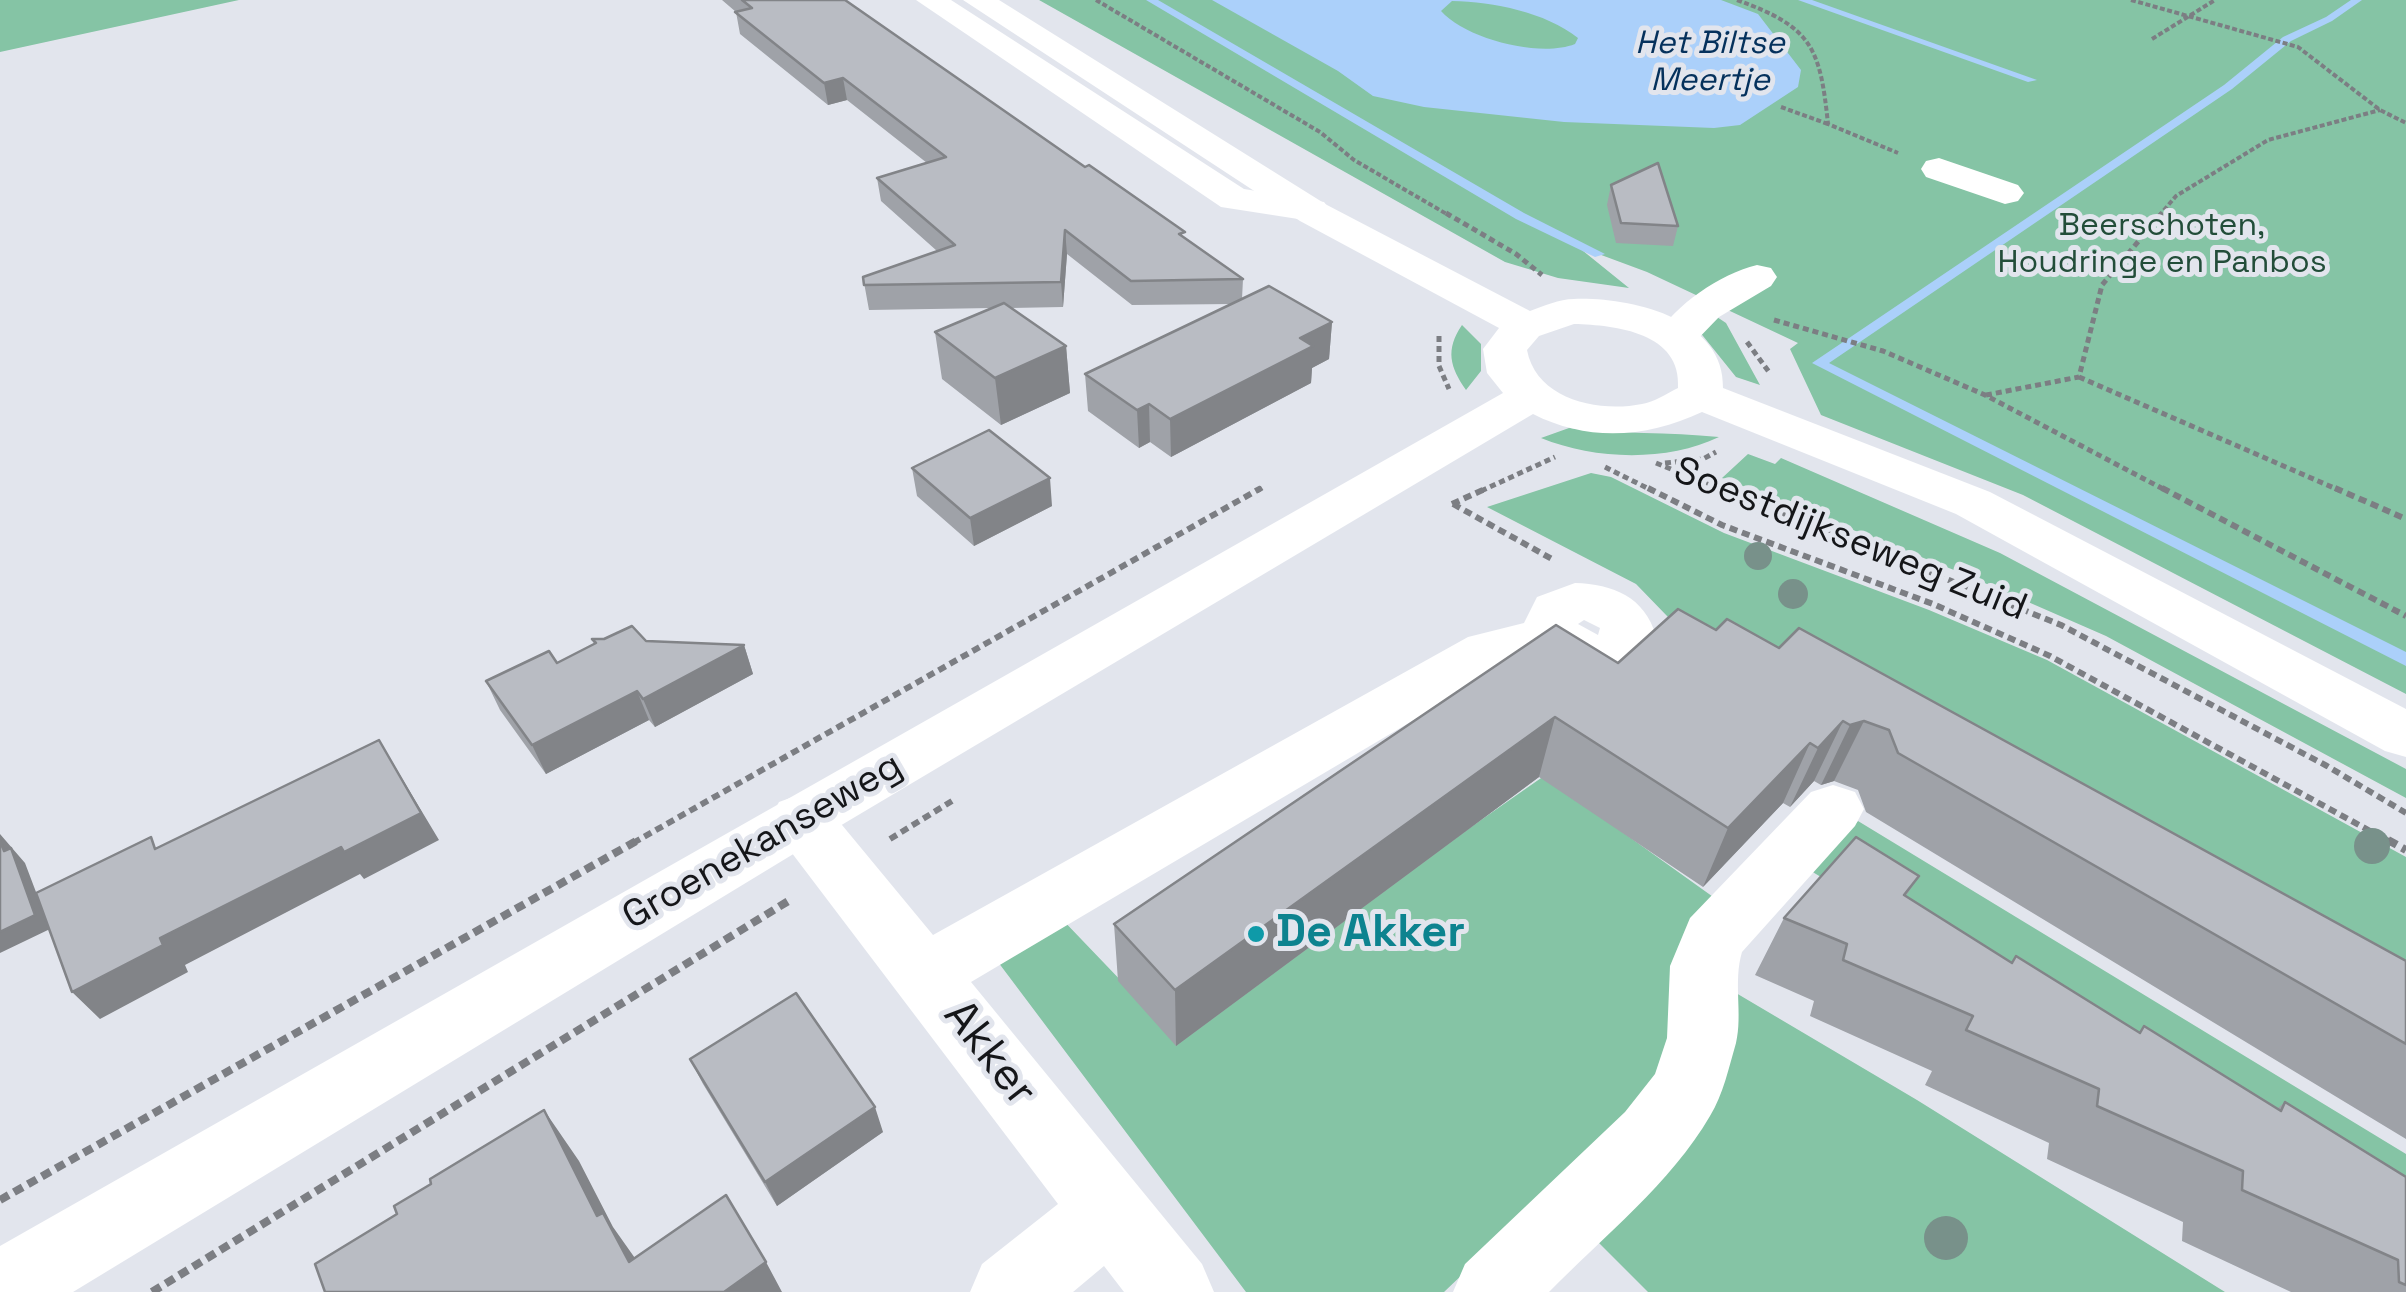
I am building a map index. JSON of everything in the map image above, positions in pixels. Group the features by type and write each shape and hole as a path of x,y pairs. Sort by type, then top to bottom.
{"main road":[{"path":"931,0 1234,200 1310,210"},
{"path":"978,0 1310,210 1475,302 1524,324"},
{"path":"1939,169 2005,193"},
{"path":"1488,402 1512,382 1503,366 1503,350 1510,335 1524,324 1570,311 1598,311 1653,324 1690,322 1757,278"},
{"name":"Soestdijkseweg Zuid","path":"1488,402 1621,423 1678,412 1700,395 1702,367 1692,351 1690,322"},
{"name":"Soestdijkseweg Zuid","path":"1700,395 1973,503 2406,735"},
{"name":"Groenekanseweg","path":"0,1291 801,819 1488,402"},
{"path":"926,974 1488,651 1570,618"},
{"path":"1493,1292 1651,1136 1685,1092 1702,1038 1704,966 1714,938 1833,809"},
{"name":"Akker","path":"801,819 1174,1292"},
{"path":"1010,1292 1111,1210"}],"path":[{"path":"1096,0 1320,132 1354,160 1516,254 1548,279"},
{"path":"1737,0 1784,18 1810,37 1822,64 1828,124"},
{"path":"2131,0 2298,47 2380,110 2406,123"},
{"path":"2152,38 2213,0"},
{"path":"1781,106 1939,169"},
{"path":"2079,377 2102,285 2176,196 2268,140 2380,110"},
{"path":"1797,325 1883,351 1950,384 1985,395 2406,616"},
{"path":"1426,328 1442,338 1439,366 1558,456"},
{"path":"1985,395 2079,377 2406,519"},
{"path":"1433,393 1488,402"},
{"path":"1612,462 1595,462 1722,526 1933,604 2050,656 2406,850"},
{"name":"Soestdijkseweg Zuid","path":"1647,463 1664,464 2061,625 2327,766 2406,813"},
{"name":"Groenekanseweg","path":"0,1200 1267,485"},
{"path":"1452,504 1574,571 1570,618"}],"green space":[{"path":"0,0 239,0 0,52"},
{"name":"Beerschoten, Houdringe en Panbos","path":"1039,0 2406,0 2406,694 2023,495 1821,415 1790,349 1798,343 1647,272 1577,246 1629,288 1558,278 1505,262"},
{"path":"1714,315 1726,323 1760,385 1736,377 1699,331"},
{"path":"1462,325 1481,344 1481,371 1466,390 1452,358 1453,342"},
{"path":"1569,428 1719,437 1677,451 1631,455 1584,451 1541,438"},
{"path":"1748,454 1775,464 1781,458 2000,553 2406,769 2406,798 2106,636 1964,574 1722,478"},
{"path":"1591,473 1611,477 1724,533 1929,610 2047,660 2406,857 2406,1029 1677,653 1668,617 1636,584 1487,507"},
{"path":"1544,776 1723,904 1661,1074 1633,1112 1444,1292 1246,1292 992,954 1059,916 1173,1035"},
{"path":"1858,821 2406,1154 2406,1231 1811,871"},
{"path":"1736,993 1917,1100 2225,1292 1648,1292 1590,1234"}],"water":[{"name":"Het Biltse Meertje","path":"1212,0 1721,0 1758,14 1801,70 1798,87 1740,125 1714,128 1564,122 1424,107 1373,96 1338,71","holes":["1452,1 1535,15 1578,38 1575,44 1560,48 1524,47 1468,30 1441,11"]}],"building":[{"path":"742,0 845,0 1185,232 1179,234 1243,279 1131,281 1065,230 1061,282 864,285 863,277 955,245 877,178 946,157 843,78 824,83 735,12 752,8"},
{"path":"1658,163 1678,226 1621,223 1611,185"},
{"path":"1269,286 1332,322 1300,338 1313,346 1170,419 1149,404 1137,410 1085,374"},
{"path":"1004,303 1066,346 995,378 935,332"},
{"path":"989,430 1050,478 970,518 912,468"},
{"path":"1678,609 1716,630 1727,619 1779,648 1799,628 2406,961 2406,1044 1898,753 1889,730 1864,721 1850,725 1843,721 1818,748 1810,743 1728,828 1555,717 1175,990 1114,924 1556,625 1618,663"},
{"path":"632,626 646,641 744,645 643,699 637,691 532,745 486,681 549,651 557,663 596,643 592,639 604,639"},
{"path":"379,740 421,813 344,852 341,847 160,938 163,945 72,992 36,893 151,837 155,849"},
{"path":"1856,837 1919,876 1904,895 2012,963 2016,956 2140,1033 2144,1026 2281,1111 2285,1102 2406,1177 2406,1285 2399,1282 2398,1260 2242,1190 2243,1171 2097,1106 2099,1089 1966,1030 1973,1016 1843,960 1847,944 1784,918"},
{"path":"0,840 4,851 11,848 35,915 0,932"},
{"path":"796,993 875,1107 765,1182 690,1059"},
{"path":"544,1110 597,1216 603,1213 629,1262 726,1195 766,1262 724,1292 325,1292 315,1264 397,1214 394,1206 431,1184 430,1179"}],"waterway":[{"path":"1151,0 1520,216 1599,254"},
{"path":"1803,0 2032,80"},
{"path":"2357,0 2287,39 2228,87 1819,363 2406,660"}],"place":[{"name":"De Akker","path":"1256,934"}]}
